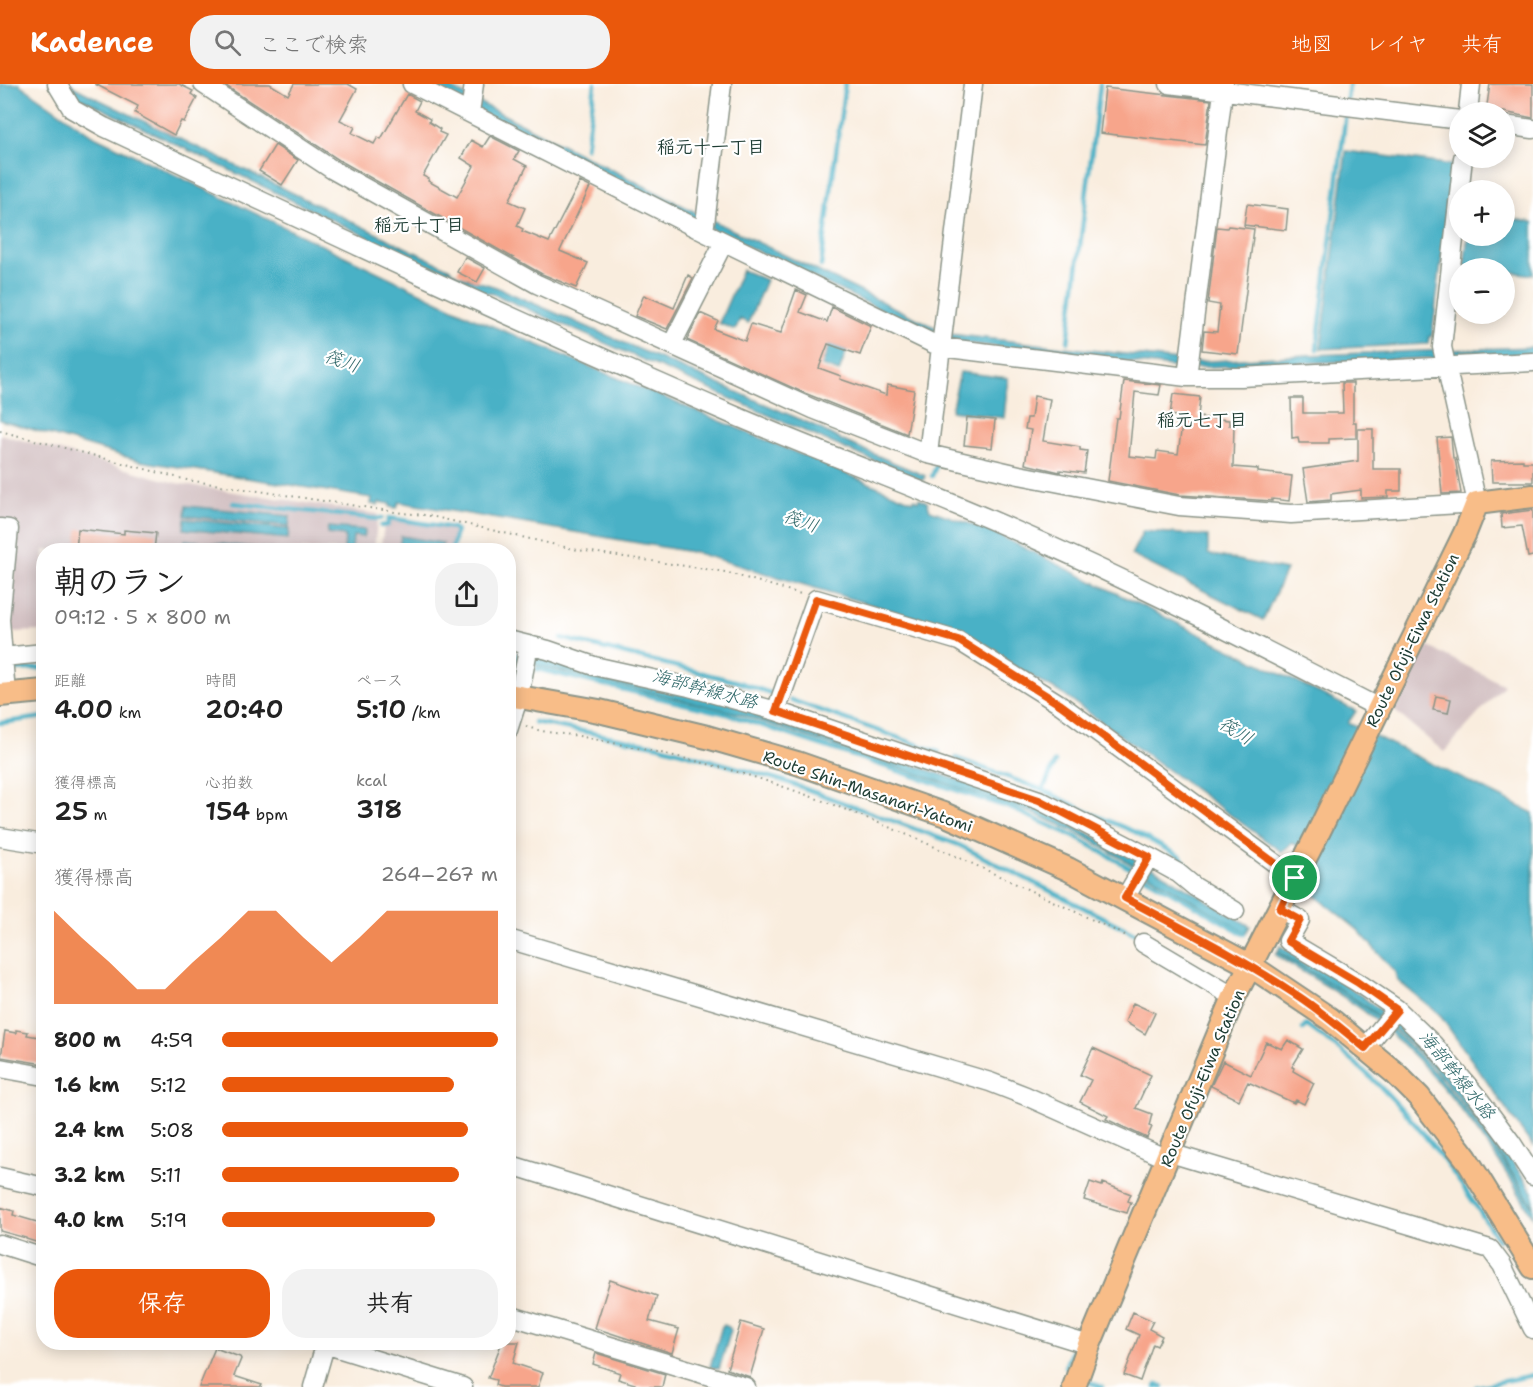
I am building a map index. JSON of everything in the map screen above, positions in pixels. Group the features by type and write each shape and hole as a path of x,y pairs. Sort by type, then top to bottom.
{"main road":[{"path":"1477,503 1533,496"},
{"name":"Route Ofuji-Eiwa Station","path":"1074,1387 1089,1345 1234,997 1379,708 1465,533 1477,503"},
{"path":"3,695 36,692"},
{"name":"Route Shin-Masanari-Yatomi","path":"516,709 599,711 707,737 797,763 946,815 1068,869 1251,966 1370,1042 1444,1128 1486,1187 1533,1267"}],"street":[{"path":"57,84 72,109 104,127 548,333 740,418 1059,550 1213,623 1379,708"},
{"path":"202,84 333,170 528,279 813,409 928,454 1019,475 1199,508 1291,514 1477,503 1444,359 1462,168"},
{"path":"412,84 472,101 704,225 724,242 941,339 1241,377 1444,359 1533,362"},
{"path":"704,225 722,84"},
{"path":"928,454 973,84"},
{"path":"1169,84 1224,88 1449,119"},
{"path":"1469,102 1472,84"},
{"path":"1188,370 1224,88"},
{"path":"1515,127 1533,129"},
{"path":"672,344 724,242"},
{"path":"0,528 9,529 0,619 3,695"},
{"path":"776,711 816,599 958,640 1061,705 1295,878"},
{"path":"516,645 527,653 548,650 594,666 689,687 776,711 1039,800 1144,865 1178,873 1195,888 1235,911"},
{"path":"516,694 527,653"},
{"path":"3,657 36,654"},
{"path":"0,837 36,843"},
{"path":"1125,898 1144,865"},
{"path":"1280,909 1300,920 1288,941 1357,982 1432,1044 1479,1099 1533,1176"},
{"path":"516,941 990,1082 1168,1156 1490,1249 1502,1264 1533,1329"},
{"path":"1143,943 1234,997"},
{"path":"1370,1042 1395,1012"},
{"path":"0,1068 36,1075"},
{"path":"516,1166 1089,1345"},
{"path":"0,1176 36,1185"},
{"path":"0,1244 36,1255"},
{"path":"516,1317 746,1387"},
{"path":"313,1387 321,1350"},
{"path":"345,1350 463,1387"}],"path":[{"path":"0,431 187,480 426,515 578,550 725,572 816,599"},
{"path":"516,714 526,726 535,730 564,732 699,762 793,790 912,836 1143,943"}],"shaded area":[{"path":"0,434 176,483 378,514 375,543 36,543 36,631 8,632 19,524 0,520"},
{"path":"390,519 453,529 455,530 453,543 381,543 384,527 389,526"},
{"path":"1421,643 1504,685 1444,752 1390,707"}],"water":[{"name":"筏川","path":"0,84 19,84 92,135 478,320 912,501 914,499 918,501 919,498 927,502 930,510 988,530 1356,711 1348,723 1533,813 1533,1147 1439,1014 1397,980 1395,972 1358,930 1311,892 1324,860 1292,843 1282,852 1061,693 943,626 697,553 399,502 397,508 379,502 378,505 371,504 372,498 140,461 0,420"},
{"path":"61,84 72,84 96,98 450,269 457,275 496,287 813,425 843,441 925,476 923,481 491,293 459,285 444,274 72,94"},
{"path":"425,84 443,84 699,214 949,334 1196,362 1308,355 1533,347 1533,354 1458,356 1444,361 1430,358 1180,368 947,341 711,229"},
{"path":"1346,151 1449,164 1449,168 1453,168 1451,180 1449,180 1449,198 1432,336 1429,337 1428,344 1321,349"},
{"path":"1515,219 1533,222 1533,275 1515,272 1515,258 1465,258 1467,246 1515,246"},
{"path":"742,270 766,280 748,323 740,319 735,330 719,323"},
{"path":"842,308 850,311 838,346 847,350 839,372 822,366"},
{"path":"960,372 1008,378 1004,418 951,411"},
{"path":"186,506 290,516 289,526 185,516"},
{"path":"185,519 289,529 288,539 184,529"},
{"path":"328,527 365,530 364,537 353,536 352,543 344,543 345,536 327,534"},
{"path":"1143,531 1208,536 1208,554 1286,570 1263,620 1131,555"},
{"path":"401,536 443,543 400,543"},
{"path":"185,540 212,543 185,543"},
{"path":"516,653 723,701 1036,806 1138,859 1250,926 1246,933 1081,834 1033,813 740,714 516,661"},
{"path":"1280,946 1337,978 1403,1027 1478,1111 1533,1192 1533,1206 1465,1105 1425,1059 1381,1018 1343,991 1278,951"},
{"path":"1277,952 1336,987 1370,1011 1417,1054 1460,1102 1498,1154 1533,1208 1533,1217 1479,1133 1415,1057 1365,1012 1280,958 1275,954"},
{"path":"724,1325 731,1330 719,1369 710,1367"}],"building":[{"path":"95,84 179,84 193,91 191,94 197,98 174,135 135,113 138,106"},
{"path":"223,84 270,84 288,95 294,84 348,84 357,89 340,120 355,127 352,133 374,144 378,137 381,139 407,94 420,101 415,111 430,119 429,122 440,129 439,132 446,135 423,176 457,197 474,166 461,158 471,140 483,147 490,136 519,151 514,159 527,166 509,201 525,208 517,226 523,229 522,231 549,242 580,182 590,187 560,251 588,263 576,288 542,274 339,160"},
{"path":"1490,84 1533,84 1533,118 1515,114 1515,102 1487,102"},
{"path":"1105,88 1211,100 1205,145 1100,133"},
{"path":"275,145 298,160 282,185 259,171"},
{"path":"1247,204 1288,209 1286,230 1244,225"},
{"path":"1228,226 1254,229 1238,354 1202,350 1204,331 1217,332 1220,305 1208,303 1217,227 1227,228"},
{"path":"465,257 485,268 477,282 457,272"},
{"path":"688,275 693,278 667,329 635,316 644,295 674,308"},
{"path":"796,290 807,295 800,312 827,322 832,307 871,326 860,355 828,344 819,368 841,376 840,379 886,395 887,385 914,390 907,434 802,392 687,340 700,313 718,321 714,329 745,341 751,324 781,333"},
{"path":"1124,381 1161,385 1159,395 1135,392 1129,456 1156,459 1157,451 1178,454 1183,417 1170,415 1173,394 1200,397 1198,417 1229,420 1229,425 1234,425 1233,467 1292,476 1289,501 1180,495 1108,481 1116,418 1119,418"},
{"path":"1342,383 1353,383 1353,422 1356,422 1356,438 1329,439 1329,443 1299,443 1298,437 1292,438 1291,398 1303,398 1303,413 1343,413"},
{"path":"1034,396 1050,399 1043,441 1080,447 1080,450 1087,451 1084,473 1060,470 1060,472 1025,464 1031,430 1025,429 1027,418 1031,418"},
{"path":"967,417 995,420 992,448 964,445"},
{"path":"1358,429 1373,429 1373,469 1401,469 1401,491 1388,491 1388,497 1361,498 1361,490 1331,494 1331,500 1308,502 1303,469 1358,461"},
{"path":"1451,437 1461,493 1442,494 1437,438"},
{"path":"1523,460 1523,462 1533,462 1533,482 1492,482 1491,461"},
{"path":"1533,510 1533,556 1528,557 1522,526 1502,528 1501,514"},
{"path":"78,529 124,534 124,530 156,533 155,543 77,543"},
{"path":"1436,696 1451,699 1448,713 1433,710"},
{"path":"1133,1003 1155,1013 1145,1034 1125,1022"},
{"path":"16,1030 28,1032 27,1035 36,1037 36,1063 1,1057 5,1031 16,1033"},
{"path":"1288,1040 1303,1049 1292,1067 1293,1071 1314,1083 1304,1104 1296,1100 1294,1103 1248,1082 1239,1100 1211,1086 1223,1061 1251,1075 1266,1042 1282,1049"},
{"path":"1093,1048 1151,1075 1136,1108 1152,1114 1149,1126 1152,1127 1147,1138 1106,1119 1108,1116 1080,1102 1091,1080 1080,1075"},
{"path":"1090,1182 1102,1186 1103,1183 1131,1194 1127,1213 1084,1200"},
{"path":"0,1207 14,1211 13,1215 36,1222 36,1242 26,1238 0,1231"},
{"path":"610,1280 657,1296 649,1321 679,1329 672,1353 595,1328"},
{"path":"1133,1312 1153,1321 1149,1329 1162,1336 1157,1346 1153,1344 1140,1381 1124,1375 1139,1335 1126,1329"},
{"path":"741,1322 764,1329 750,1377 727,1369"},
{"path":"516,1342 519,1342 513,1363 543,1373 538,1387 501,1387 495,1385 496,1380 488,1378 499,1350 516,1350"},
{"path":"214,1350 240,1357 234,1376 262,1385 261,1387 199,1387"},
{"path":"596,1353 665,1374 662,1387 635,1387 635,1384 618,1379 620,1373 593,1364"}],"waterway":[{"path":"586,148 595,84"},
{"path":"821,266 845,84"},
{"path":"1347,99 1349,84"},
{"path":"1068,342 1100,85"},
{"path":"1317,349 1346,112"},
{"path":"932,476 937,464"},
{"path":"233,503 382,518"},
{"path":"381,526 388,525 389,518 453,528 456,530 453,543"},
{"name":"海部幹線水路","path":"562,638 738,682 776,695"},
{"path":"13,670 36,669"},
{"name":"海部幹線水路","path":"537,669 727,714 1010,808 1076,837 1135,871"},
{"path":"791,700 939,752"},
{"path":"0,723 36,718"},
{"path":"534,722 660,746 784,781 959,845 1142,937"},
{"path":"956,758 1043,790 1135,832 1181,857 1196,879"},
{"path":"1043,790 1055,762"},
{"path":"1142,875 1244,934"},
{"path":"1303,1029 1306,1025 1336,1047 1389,1096 1436,1150 1498,1240"},
{"path":"1069,1369 1065,1367 1074,1346"},
{"path":"1476,1387 1533,1375"},
{"path":"1089,1382 1102,1387"},
{"path":"1156,1387 1157,1385 1163,1387"}],"district":[{"name":"稲元十一丁目","path":"711,147"},
{"name":"稲元十丁目","path":"419,225"},
{"name":"稲元七丁目","path":"1202,420"}],"route":[{"path":"816,599 958,640 1061,705 1295,878 1280,909 1300,920 1288,941 1357,982 1397,1010 1365,1048 1330,1018 1251,966 1125,898 1149,857 1039,800 776,711 816,599"}]}
